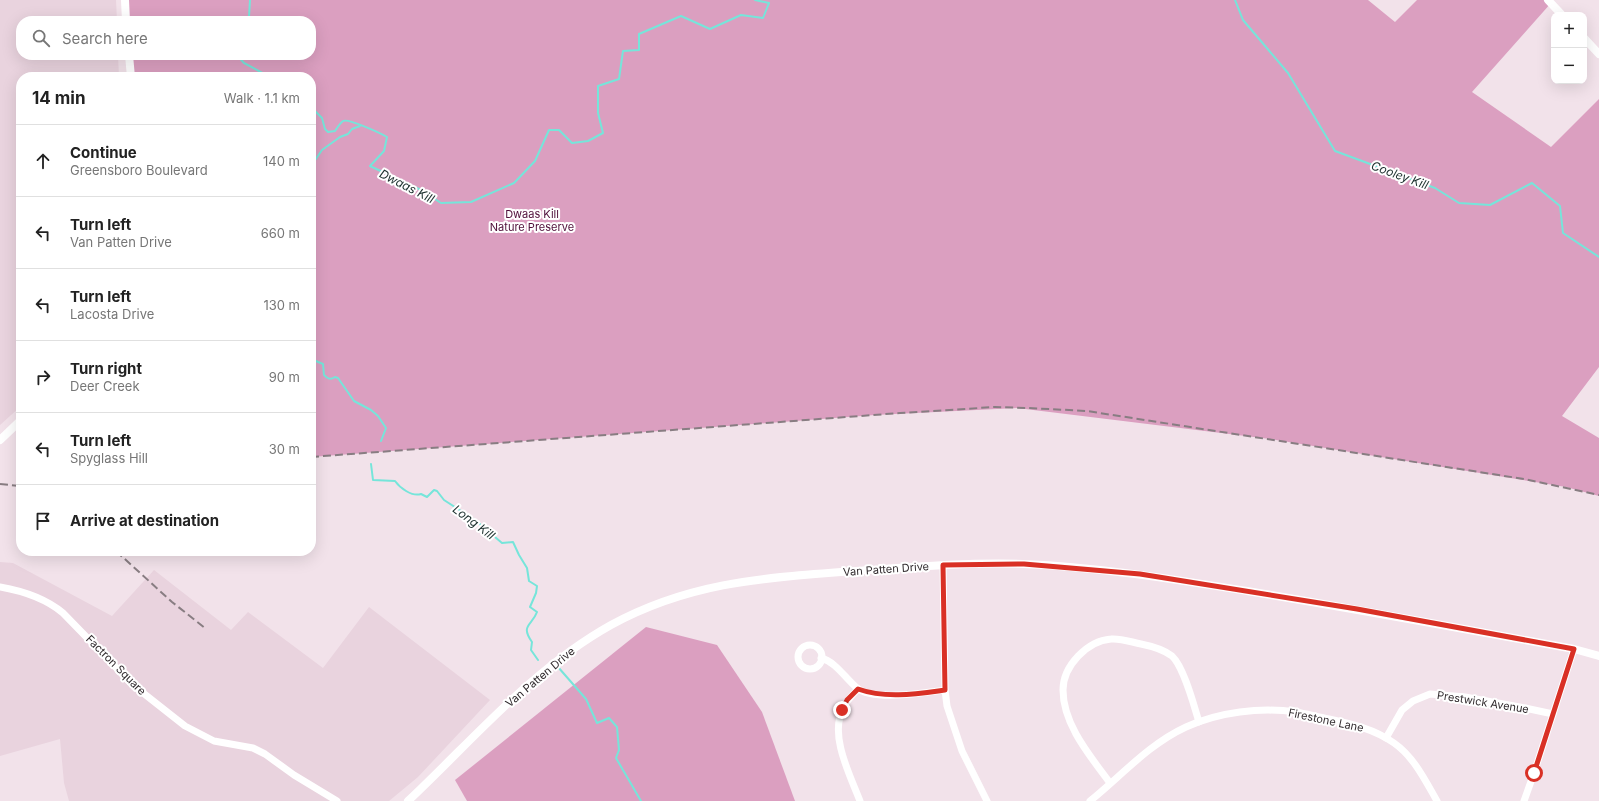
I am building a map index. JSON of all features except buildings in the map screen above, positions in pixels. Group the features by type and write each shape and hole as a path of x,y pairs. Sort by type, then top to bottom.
{"street":[{"path":"126,0 126,16"},
{"path":"1548,0 1559,12"},
{"path":"1587,41 1599,54"},
{"path":"129,60 131,72"},
{"path":"0,440 16,425"},
{"name":"Van Patten Drive","path":"408,801 498,713 558,660 590,638 614,624 653,605 697,591 763,578 910,566 1024,564 1140,574 1357,609 1574,649 1599,656"},
{"path":"943,565 945,690 948,706 962,751 987,801"},
{"name":"Factron Square","path":"0,587 29,594 52,604 63,612 133,685 185,726 214,741 253,748 336,801"},
{"path":"1110,783 1081,745 1064,700 1064,682 1071,667 1082,652 1089,647 1111,639 1152,646 1172,656 1177,662 1187,684 1199,722"},
{"path":"1525,800 1574,649"},
{"path":"822,658 829,661 858,689 882,695 917,694 945,690"},
{"path":"858,689 847,700 842,710 838,723 838,734 842,752 860,801"},
{"name":"Prestwick Avenue","path":"1386,738 1402,710 1413,701 1430,694 1465,697 1552,714"},
{"name":"Firestone Lane","path":"1090,801 1140,758 1173,735 1199,722 1220,716 1259,711 1296,712 1347,723 1364,728 1386,738 1409,756 1418,768 1437,801"}],"shaded area":[{"path":"0,0 116,0 117,16 16,16 16,60 118,60 119,72 16,72 16,411 0,425"},
{"path":"0,562 13,563 112,616 154,570 231,630 248,612 323,668 369,607 490,700 418,777 389,801 69,801 64,783 60,739 0,756"}],"green space":[{"name":"Dwaas Kill Nature Preserve","path":"126,0 1368,0 1395,22 1417,0 1548,0 1551,3 1472,92 1551,147 1599,99 1599,367 1562,416 1599,438 1599,496 1566,487 1270,439 1017,408 875,415 316,457 316,72 131,72 130,60 316,60 316,16 127,16"},
{"path":"646,627 717,645 762,712 795,801 467,801 455,780"}],"waterway":[{"name":"Dwaas Kill","path":"249,16 250,0"},
{"name":"Dwaas Kill","path":"316,112 322,118 325,129 328,132 335,131 343,121 346,121 364,126 387,137 384,151 370,166 421,190 441,203 471,202 514,183 535,161 549,130 559,130 572,143 588,141 603,133 598,113 598,86 619,79 623,51 639,50 639,34 681,16 710,29 741,15 763,18 769,3 755,0"},
{"name":"Cooley Kill","path":"1235,0 1243,20 1288,73 1335,151 1435,188 1459,203 1490,205 1532,183 1560,206 1563,233 1599,257"},
{"name":"Dwaas Kill","path":"241,60 261,72"},
{"name":"Long Kill","path":"316,159 322,150 340,137 348,134 352,129 360,126"},
{"name":"Long Kill","path":"316,361 323,364 324,375 329,379 335,377 338,378 354,401 371,410 378,416 386,428 381,441"},
{"name":"Long Kill","path":"371,464 373,480 395,481 406,491 418,495 421,494 427,497 434,490 437,491 444,500 475,520 502,543 513,542 527,568 529,581 537,586 536,593 530,607 537,612 528,626 527,632 532,642 531,650 538,660"},
{"name":"Long Kill","path":"558,667 586,699 597,723 609,718 617,727 619,750 616,758 641,801"}],"railway":[{"path":"316,457 900,413 995,407 1029,408 1087,411 1524,479 1599,495"},
{"path":"0,484 16,486"},
{"path":"121,556 172,602 205,628"}],"route":[{"path":"842,710 847,700 858,689 882,695 917,694 945,690 945,605 943,565 1024,564 1078,568 1140,574 1357,609 1574,649 1534,773"}]}
